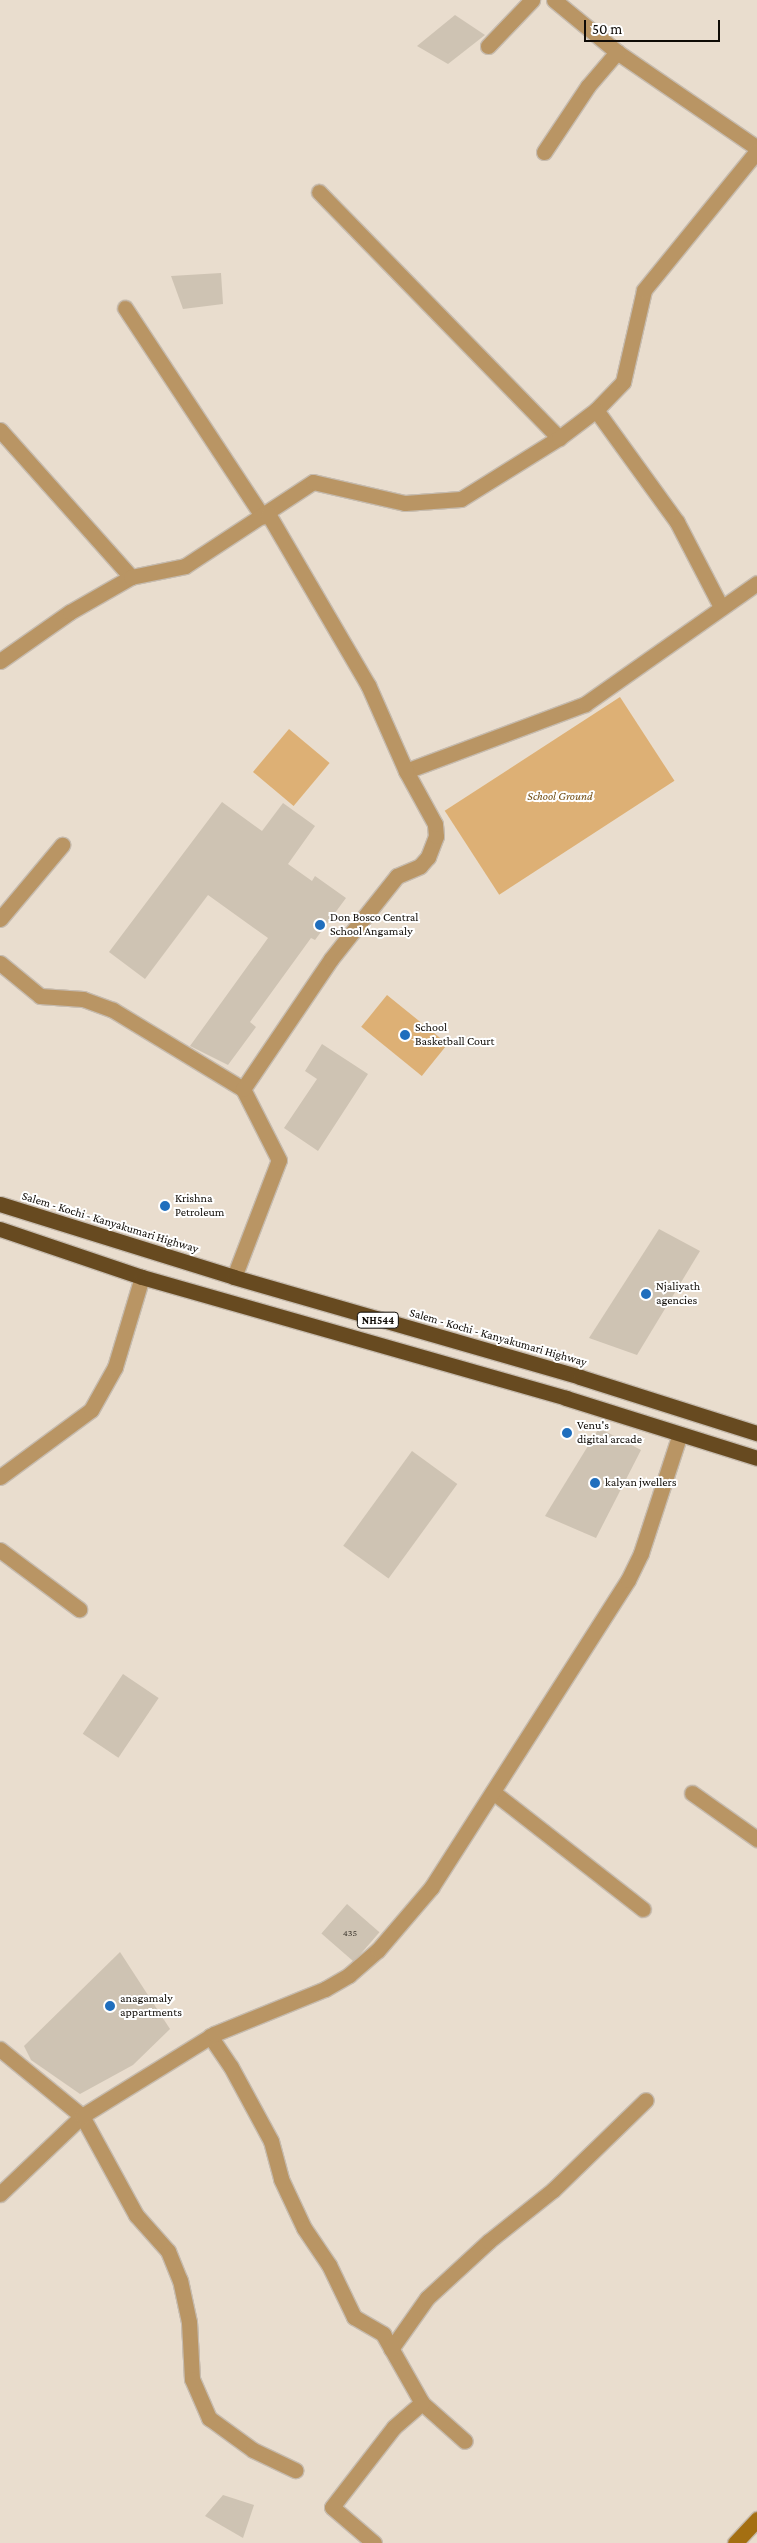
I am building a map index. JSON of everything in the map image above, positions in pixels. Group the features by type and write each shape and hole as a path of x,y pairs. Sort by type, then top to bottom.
{"highway":[{"name":"Salem - Kochi - Kanyakumari Highway","path":"0,1204 234,1277 580,1377 757,1433"},
{"name":"NH544","path":"0,1229 142,1277 757,1458"}],"main road":[{"path":"735,2543 757,2519"}],"street":[{"path":"488,46 532,0"},
{"path":"0,661 70,612 131,577 185,566 313,482 404,503 461,499 559,438 596,410 623,382 644,290 757,150 617,52 554,0"},
{"path":"544,152 588,86 617,52"},
{"path":"319,192 559,438"},
{"path":"125,308 265,515 368,685 406,771 435,824 431,852 420,866 397,876 337,952 243,1089"},
{"path":"596,410 677,522 721,607"},
{"path":"0,430 131,577"},
{"path":"406,771 585,704 757,583"},
{"path":"0,920 62,845"},
{"path":"0,963 40,996 82,999 113,1010 243,1089 279,1160 234,1277"},
{"path":"0,1477 91,1410 116,1367 142,1277"},
{"path":"0,2194 82,2116 210,2036 325,1989 349,1975 378,1950 431,1888 635,1567 680,1434"},
{"path":"0,1550 79,1609"},
{"path":"493,1792 643,1909"},
{"path":"692,1792 757,1839"},
{"path":"210,2036 231,2067 271,2141 281,2179 304,2228 329,2265 354,2317 383,2334 422,2403 465,2441"},
{"path":"0,2049 82,2116 136,2215 168,2251 180,2280 189,2322 192,2378 209,2418 254,2450 295,2470"},
{"path":"391,2349 428,2298 489,2241 552,2190 646,2100"},
{"path":"374,2543 332,2507 394,2427 422,2403"}],"green space":[{"name":"School Ground","path":"620,697 674,781 499,895 445,811"},
{"path":"289,729 330,763 294,806 253,772"},
{"name":"School Basketball Court","path":"387,995 448,1044 422,1076 361,1027"}],"building":[{"path":"455,15 485,35 448,64 417,46"},
{"path":"221,273 223,304 183,309 171,276"},
{"path":"222,802 262,831 283,803 315,826 288,864 312,881 315,876 346,898 315,940 311,938 250,1022 256,1027 228,1065 190,1046 268,938 208,895 145,979 109,952"},
{"path":"322,1044 368,1074 318,1151 284,1128 317,1079 305,1071"},
{"name":"Njaliyath agencies","path":"659,1229 700,1251 637,1355 589,1338"},
{"name":"kalyan jwellers","path":"599,1428 641,1450 596,1538 545,1516"},
{"path":"412,1451 457,1484 389,1579 343,1546"},
{"path":"123,1674 159,1698 118,1758 83,1734"},
{"path":"347,1904 379,1932 354,1962 321,1933"},
{"name":"anagamaly appartments","path":"120,1952 170,2029 133,2065 80,2094 31,2060 24,2046"},
{"path":"223,2495 254,2505 243,2538 205,2516"}],"place":[{"name":"Don Bosco Central School Angamaly","path":"320,925"},
{"name":"School Basketball Court","path":"405,1035"},
{"name":"Krishna Petroleum","path":"165,1206"},
{"name":"Njaliyath agencies","path":"646,1294"},
{"name":"Venu's digital arcade","path":"567,1433"},
{"name":"kalyan jwellers","path":"595,1483"},
{"name":"anagamaly appartments","path":"110,2006"}]}
